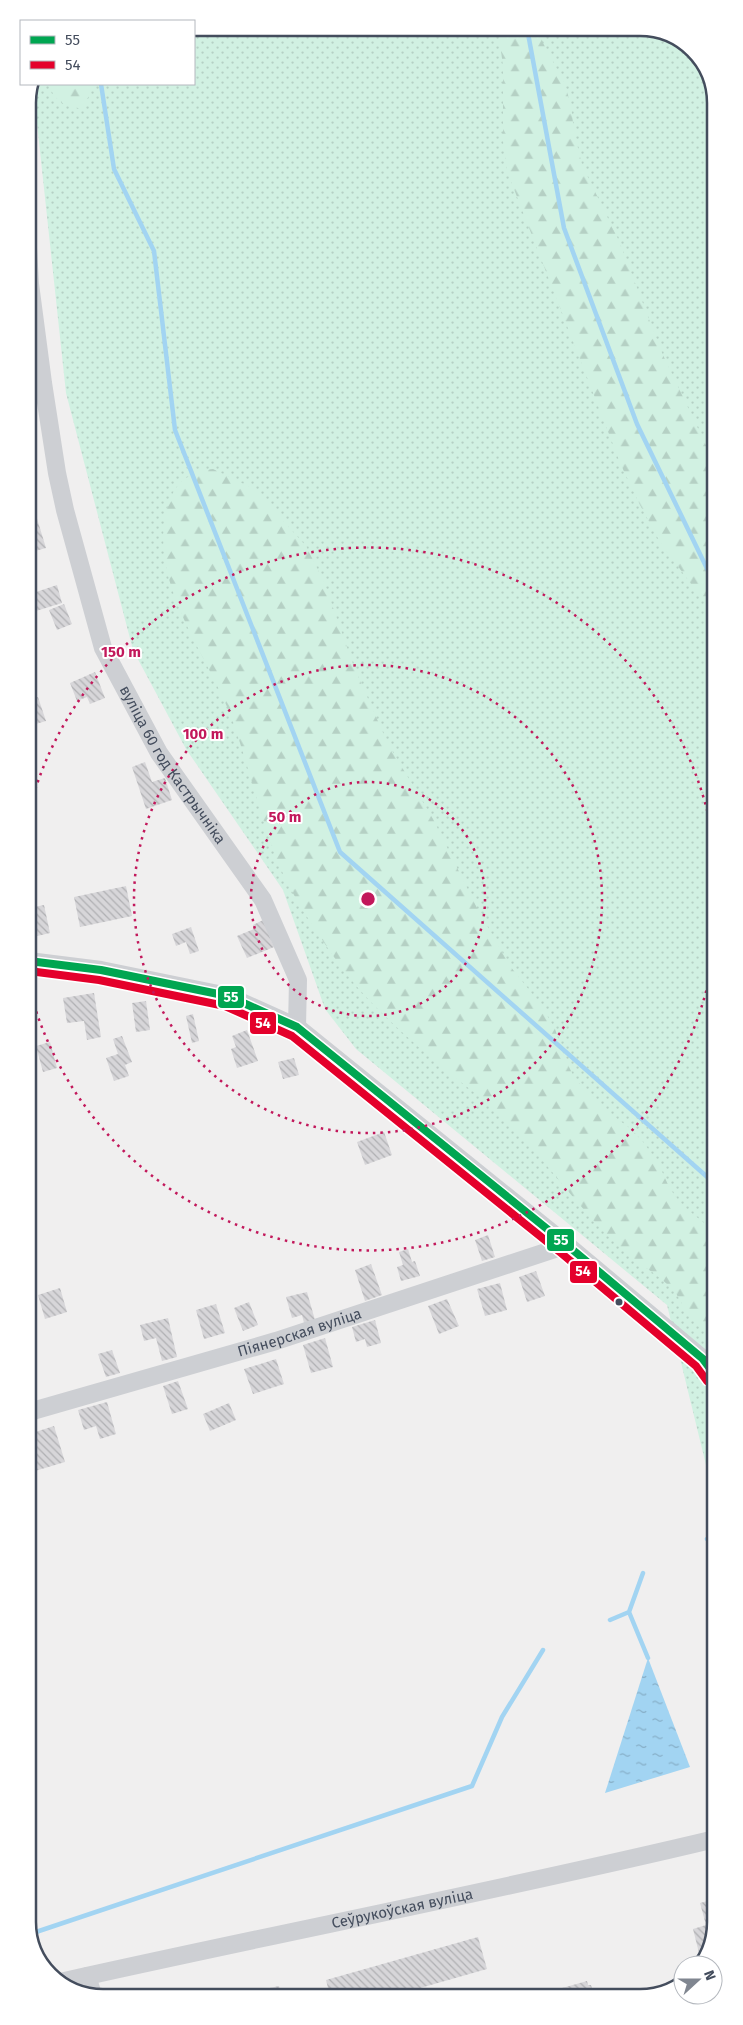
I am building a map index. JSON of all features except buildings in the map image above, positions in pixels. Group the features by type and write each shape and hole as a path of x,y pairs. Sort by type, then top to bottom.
{"street":[{"name":"вуліца 60 год Кастрычніка","path":"36,331 57,473 65,510 103,648 159,753 263,900 298,980 297,1027"},
{"path":"36,962 101,970 228,996 297,1027 567,1245 707,1364"},
{"name":"Піянерская вуліца","path":"36,1410 276,1341 567,1245"},
{"name":"Сеўрукоўская вуліца","path":"70,1980 275,1934 578,1872 707,1841"},
{"path":"87,1976 91,1987"}],"green space":[{"path":"195,36 644,36 673,45 693,62 698,70 702,78 707,103 707,1469 667,1305 356,1049 325,1009 283,890 186,749 133,650 66,393 36,114 36,99 39,85 195,85"},
{"path":"499,36 541,36 565,84 582,165 619,241 662,353 707,447 707,606 660,542 621,465 507,171 503,141 503,66"},
{"path":"48,85 92,85 89,96 81,108 65,105 53,94"},
{"path":"213,469 254,489 306,546 324,582 354,667 388,744 433,819 477,908 510,966 541,1005 555,1029 565,1059 575,1079 644,1143 659,1165 670,1189 683,1206 707,1225 707,1333 693,1320 677,1295 667,1284 625,1252 590,1217 509,1123 416,1045 362,993 339,964 296,898 275,855 232,719 182,614 171,587 165,559 164,531 169,503 175,489 191,475"}],"water":[{"path":"648,1658 690,1767 605,1793"}],"waterway":[{"path":"528,36 564,228 637,424 707,569"},
{"path":"101,85 114,169 154,251 175,430 340,852 707,1177"},
{"path":"643,1573 629,1612 648,1658"},
{"path":"610,1620 629,1612"},
{"path":"37,1932 472,1786 502,1717 543,1650"}],"transit line":[{"name":"55","path":"36,962 101,970 228,996 297,1027 567,1245 707,1364"},
{"name":"54","path":"36,972 99,980 225,1006 292,1036 561,1253 696,1366 707,1381"}]}
